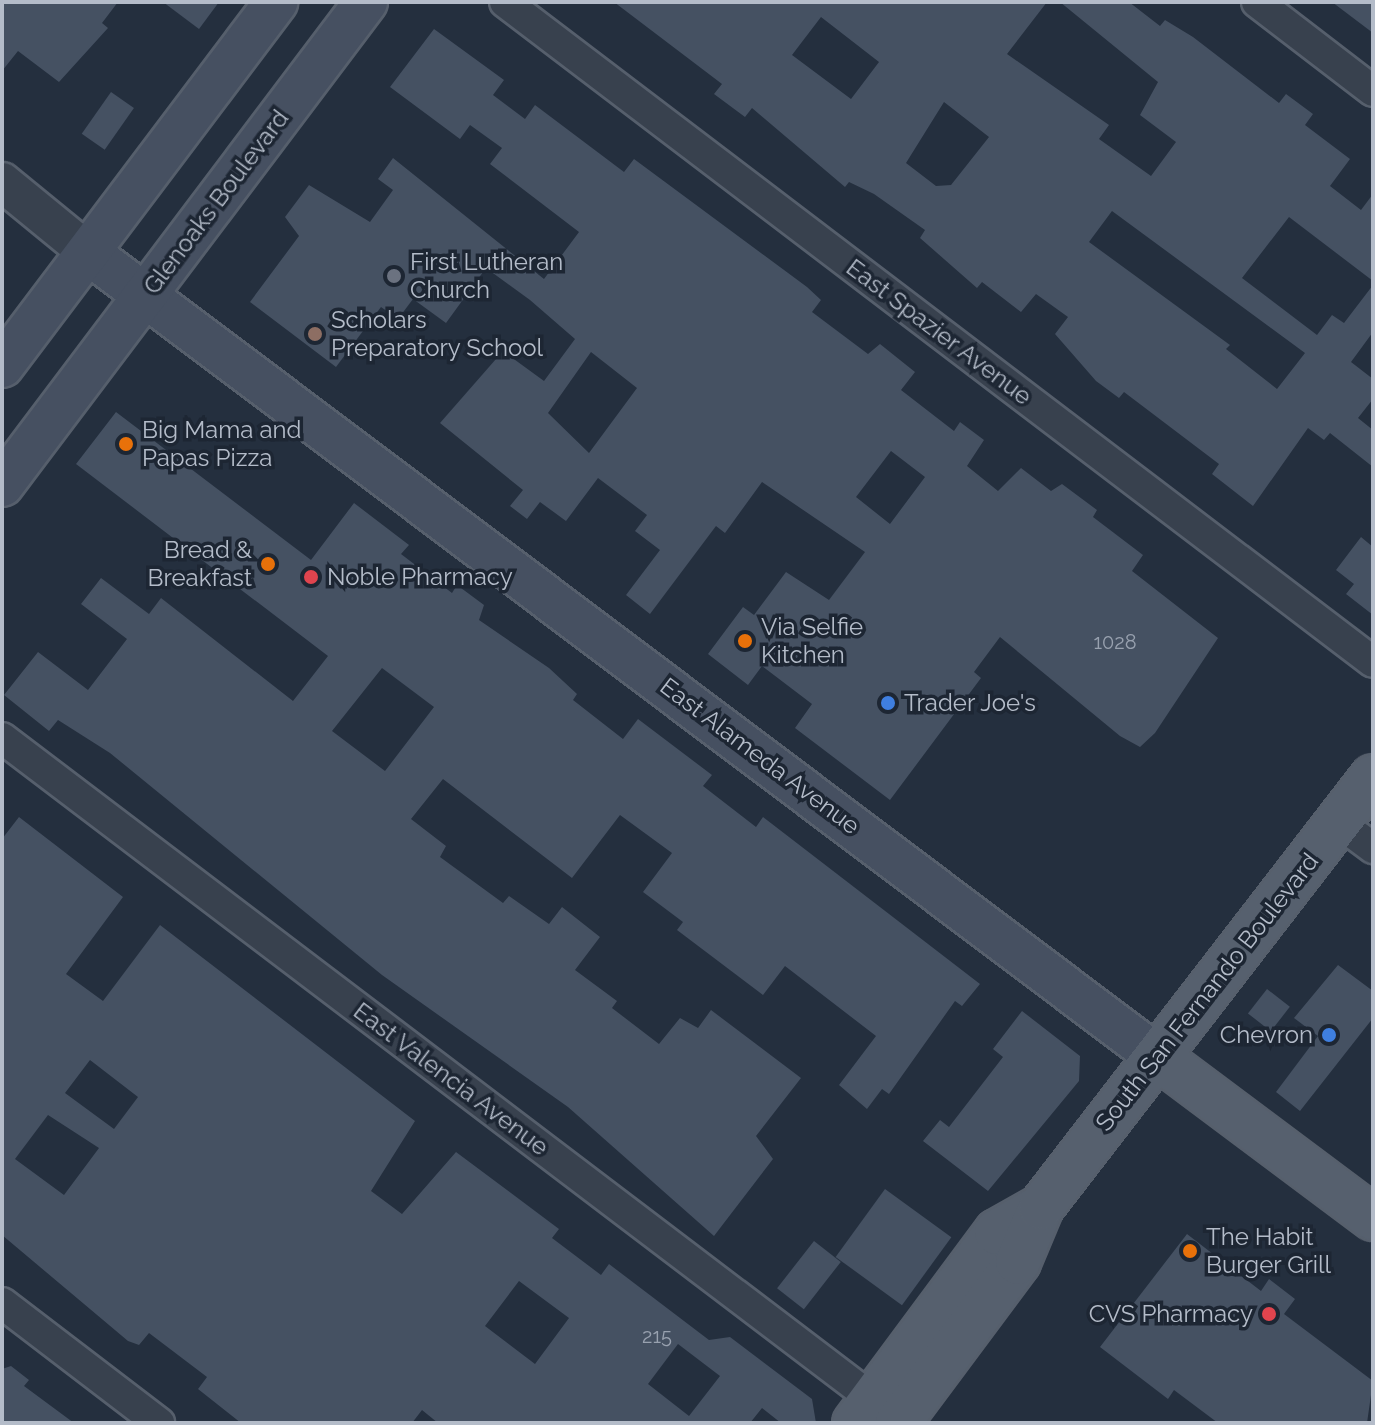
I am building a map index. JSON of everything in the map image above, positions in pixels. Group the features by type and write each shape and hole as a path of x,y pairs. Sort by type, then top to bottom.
{"main road":[{"path":"2,366 90,254 276,2"},
{"name":"Glenoaks Boulevard","path":"2,485 366,2"},
{"name":"East Alameda Avenue","path":"90,254 1373,1218"},
{"name":"South San Fernando Boulevard","path":"881,1416 997,1232 1041,1207 1373,777"}],"street":[{"name":"East Spazier Avenue","path":"505,2 1373,662"},
{"path":"1257,2 1373,91"},
{"path":"2,182 90,254"},
{"name":"East Valencia Avenue","path":"2,738 881,1416"},
{"path":"1338,822 1373,848"},
{"path":"2,1303 159,1423"}],"building":[{"path":"2,2 118,2 102,23 108,28 59,82 18,51 2,71"},
{"path":"163,2 219,2 199,29"},
{"path":"614,2 1047,2 1007,54 1109,125 1099,139 1151,176 1176,142 1140,115 1158,82 1060,2 1129,2 1160,26 1165,20 1193,37 1279,103 1286,94 1313,114 1305,125 1350,159 1330,186 1361,210 1373,194 1373,281 1289,217 1242,278 1317,335 1332,315 1344,323 1373,285 1373,332 1351,362 1373,379 1373,399 1358,418 1373,430 1373,467 1330,433 1324,440 1308,428 1253,506 1212,474 1219,464 1124,392 1119,398 1096,381 1055,334 1068,317 1036,294 1021,312 982,282 977,288 920,238 925,230 874,194 849,182 845,187 752,108 745,117 714,94 722,84","holes":["821,17 879,62 851,99 792,55","944,102 989,137 951,185 936,186 906,163","1112,211 1305,353 1277,389 1226,349 1230,345 1089,242"]},
{"path":"1332,2 1373,2 1373,33"},
{"path":"434,29 504,80 493,95 525,119 535,105 624,172 634,159 807,287 821,300 812,312 868,354 880,344 915,372 901,390 954,431 960,422 984,440 967,466 998,491 1021,468 1051,491 1062,484 1097,510 1093,517 1143,555 1132,571 1218,638 1155,733 1140,747 1120,736 1000,637 974,672 981,678 890,800 795,728 812,704 762,666 748,685 708,654 743,607 754,615 786,572 829,600 865,552 762,482 725,533 716,526 650,614 626,595 660,550 635,531 647,515 598,478 566,521 540,502 527,519 510,506 523,490 440,423 503,351 544,381 575,339 530,300 486,268 446,323 413,299 398,319 381,307 336,367 250,302 299,236 285,217 309,185 370,222 393,190 378,179 393,158 544,279 579,232 490,164 502,148 470,125 460,139 390,87","holes":["591,352 637,388 589,453 548,413","891,451 925,477 890,524 856,497"]},
{"path":"111,92 134,108 105,150 82,134"},
{"path":"116,412 311,560 354,503 409,545 401,554 452,593 457,585 484,605 479,620 549,668 577,694 573,700 623,739 638,719 712,775 703,786 756,827 763,817 980,984 962,1006 955,1001 889,1094 882,1089 867,1109 839,1085 876,1036 785,966 763,995 677,930 683,922 643,892 672,853 620,815 572,878 443,779 411,819 446,846 440,857 503,903 509,896 549,924 562,907 600,937 575,970 617,1001 612,1008 659,1044 680,1018 698,1028 711,1010 801,1078 756,1136 773,1159 714,1236 568,1107 382,975 110,753 58,720 49,731 4,695 38,652 88,690 127,639 81,604 101,578 149,614 161,598 293,701 328,656 76,464","holes":["382,668 434,707 385,771 332,731"]},
{"path":"1361,537 1373,547 1373,615 1346,594 1354,584 1336,570"},
{"path":"19,817 123,897 66,974 103,1001 160,925 415,1121 371,1191 402,1214 456,1152 559,1229 552,1238 601,1275 609,1264 709,1340 730,1337 812,1399 816,1423 781,1423 762,1408 750,1423 438,1423 422,1410 412,1423 241,1423 198,1389 207,1377 149,1333 139,1345 128,1341 2,1235 2,839","holes":["90,1060 138,1097 114,1129 65,1093","48,1115 99,1148 64,1195 15,1159","519,1281 569,1318 535,1364 485,1326","678,1344 720,1376 689,1416 648,1384"]},
{"path":"1338,965 1373,991 1373,1018 1300,1111 1276,1092 1318,1036 1294,1018"},
{"path":"1267,989 1290,1007 1271,1031 1248,1013"},
{"path":"1022,1011 1080,1056 1079,1081 988,1191 923,1141 940,1120 949,1127 1003,1057 993,1049"},
{"path":"885,1189 951,1237 902,1305 836,1257"},
{"path":"1187,1234 1261,1291 1269,1279 1295,1299 1284,1314 1373,1381 1367,1423 1218,1423 1174,1390 1168,1399 1100,1347"},
{"path":"814,1241 841,1262 804,1309 777,1288"},
{"path":"11,1366 29,1380 24,1386 74,1423 2,1423 2,1369"}],"place":[{"name":"First Lutheran Church","path":"394,276"},
{"name":"Scholars Preparatory School","path":"315,334"},
{"name":"Big Mama and Papas Pizza","path":"126,444"},
{"name":"Bread & Breakfast","path":"268,564"},
{"name":"Noble Pharmacy","path":"311,577"},
{"name":"Via Selfie Kitchen","path":"745,641"},
{"name":"Trader Joe's","path":"888,703"},
{"name":"Chevron","path":"1329,1035"},
{"name":"The Habit Burger Grill","path":"1190,1251"},
{"name":"CVS Pharmacy","path":"1269,1314"}]}
